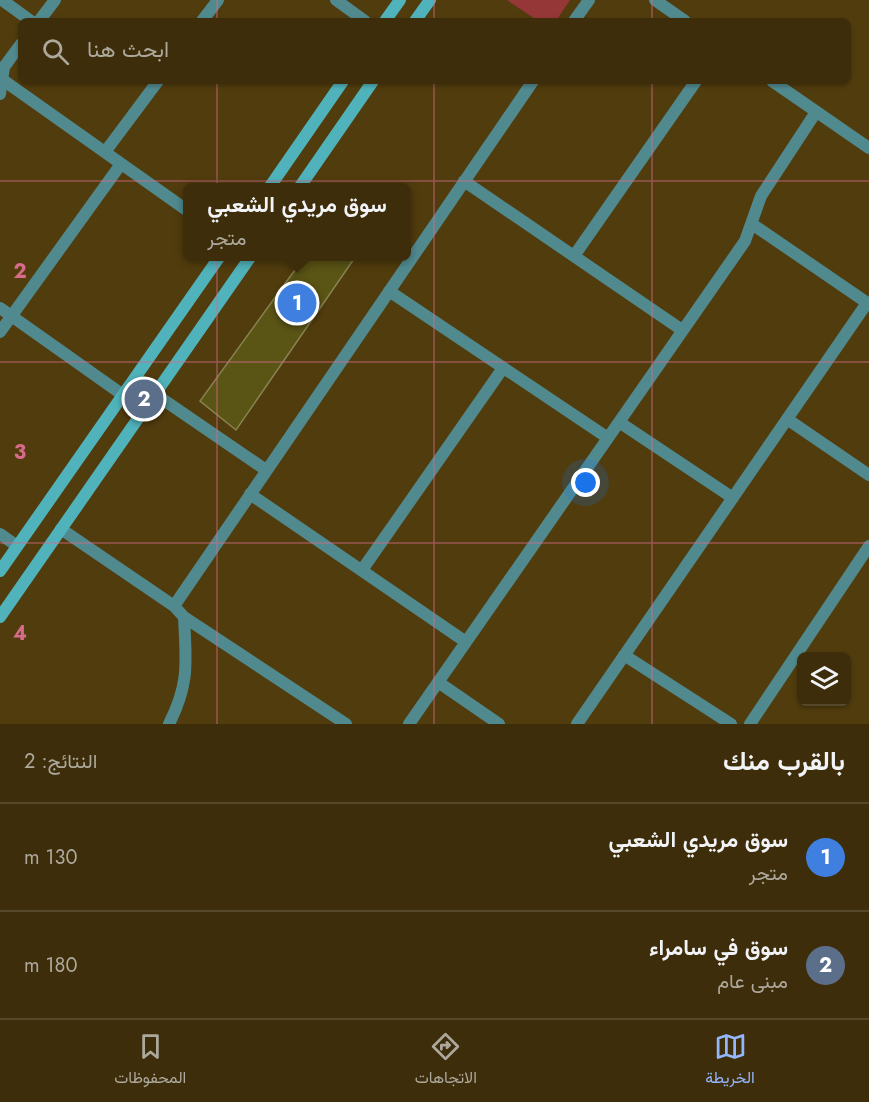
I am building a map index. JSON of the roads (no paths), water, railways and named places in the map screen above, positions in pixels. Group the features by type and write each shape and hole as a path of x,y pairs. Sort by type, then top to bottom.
{"main road":[{"path":"387,18 400,0"},
{"path":"417,18 430,0"},
{"path":"272,183 341,84"},
{"path":"302,183 371,84"},
{"path":"0,571 217,261"},
{"path":"0,617 248,261"}],"street":[{"path":"2,0 27,18"},
{"path":"41,18 55,0"},
{"path":"204,18 218,0"},
{"path":"336,0 361,18"},
{"path":"576,18 588,0"},
{"path":"655,0 681,18"},
{"path":"0,94 4,67 18,48"},
{"path":"1,79 183,207"},
{"path":"105,152 156,84"},
{"path":"411,259 531,84"},
{"path":"574,256 694,84"},
{"path":"776,84 869,148"},
{"path":"409,724 745,241 761,196 816,112"},
{"path":"0,332 121,164"},
{"path":"464,181 682,330"},
{"path":"578,724 868,304 752,224"},
{"path":"174,606 409,261"},
{"path":"389,291 608,438"},
{"path":"0,308 123,395"},
{"path":"362,570 504,368"},
{"path":"155,394 266,470"},
{"path":"787,419 869,475"},
{"path":"619,422 733,498"},
{"path":"250,494 466,642"},
{"path":"61,529 174,606 184,617 346,724"},
{"path":"0,534 17,546"},
{"path":"750,724 869,546"},
{"path":"169,724 181,701 187,673 184,617"},
{"path":"624,655 731,724"},
{"path":"438,682 499,724"}],"place":[{"name":"سوق مريدي الشعبي","path":"297,303"},
{"name":"سوق في سامراء","path":"144,399"}]}
